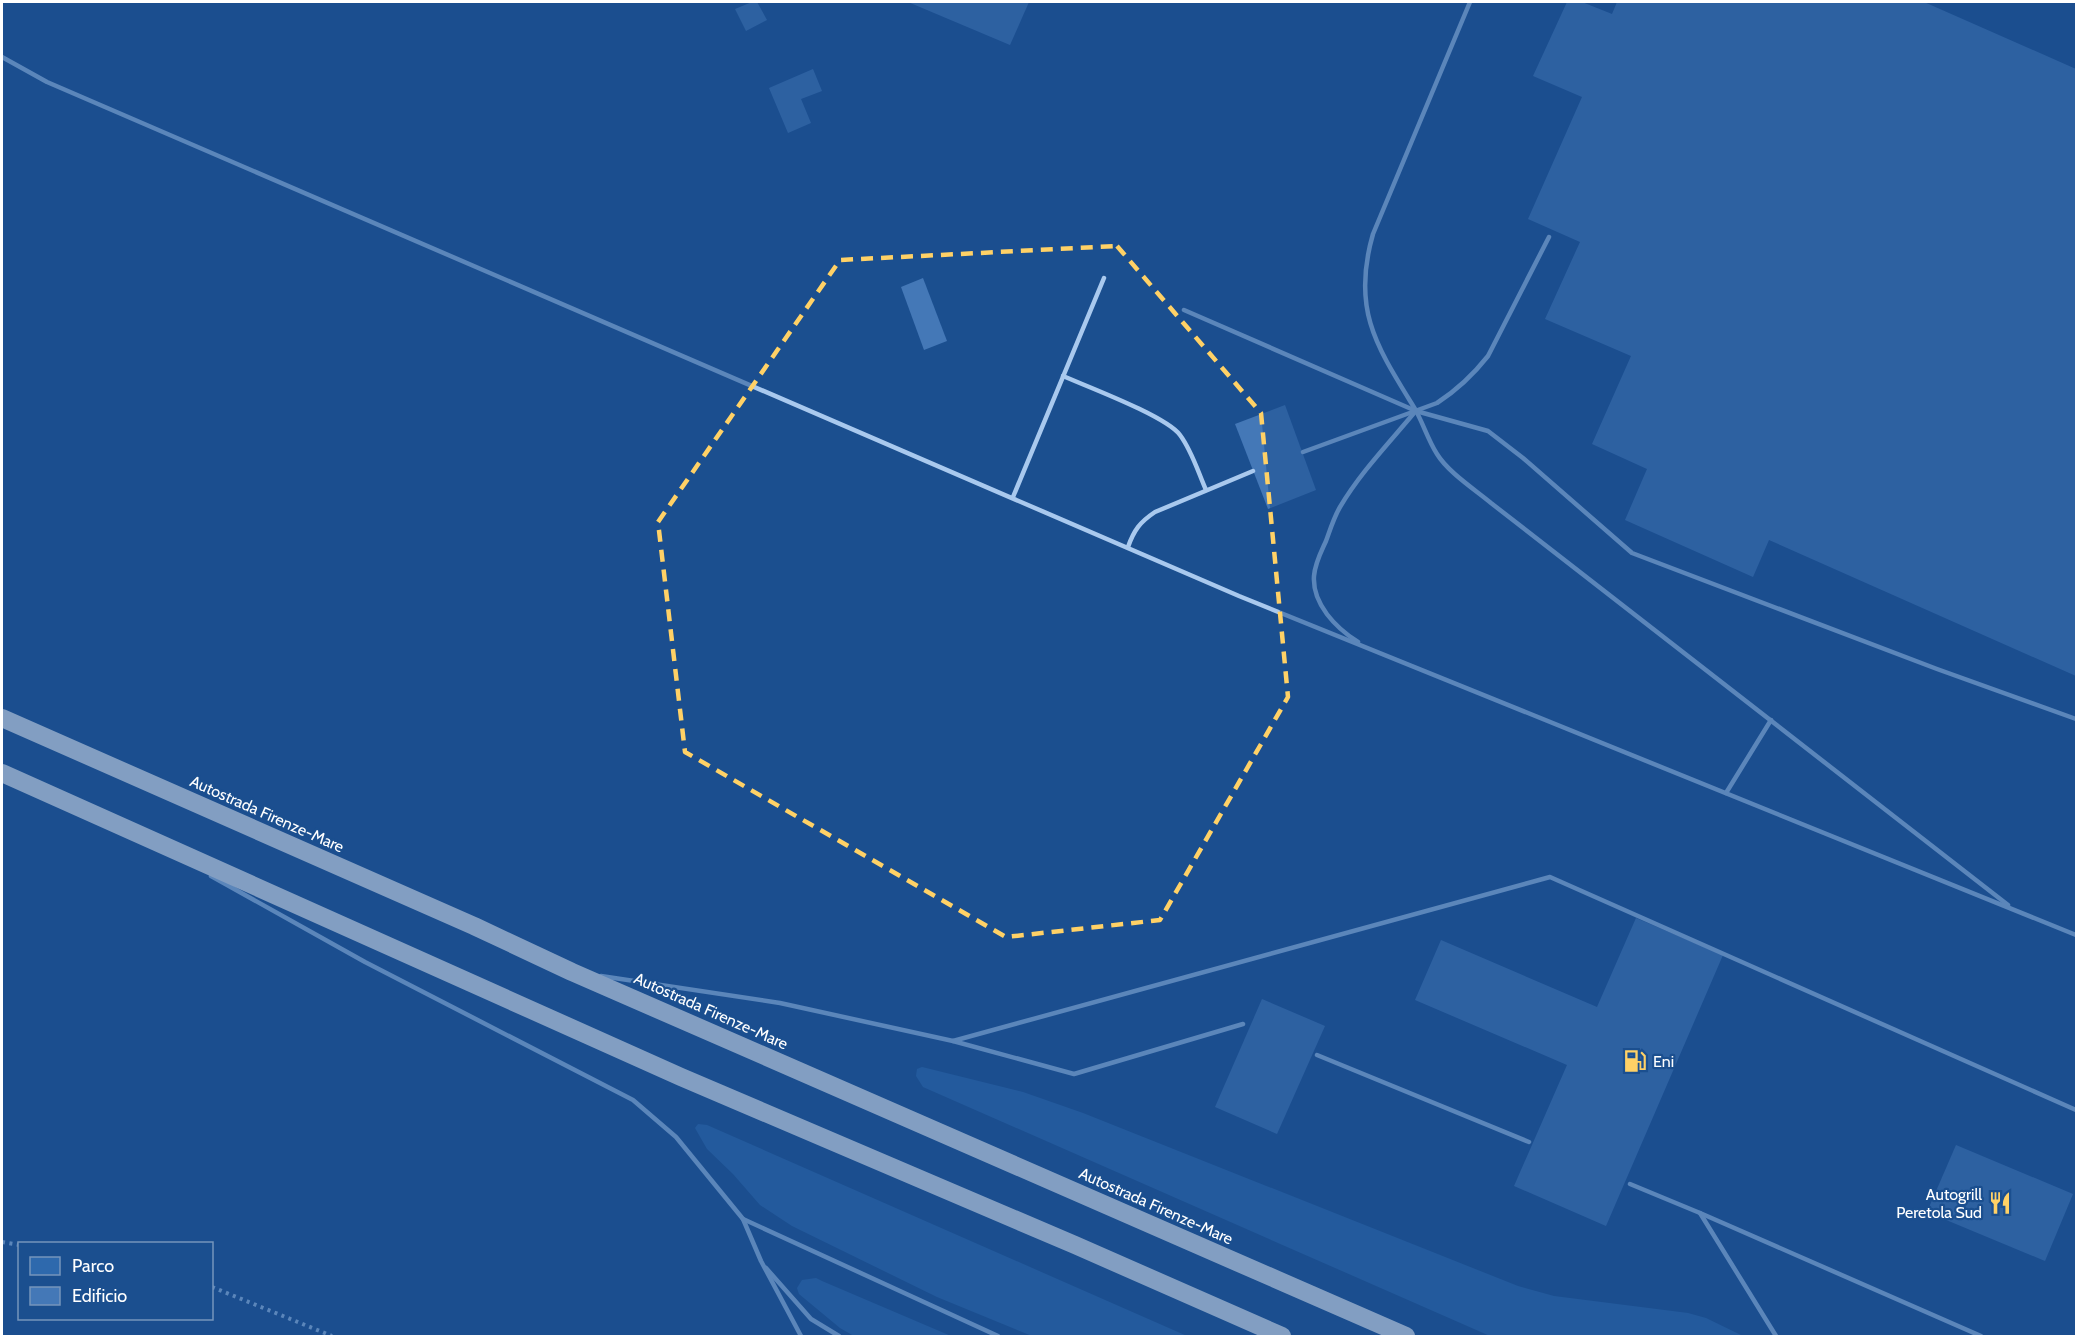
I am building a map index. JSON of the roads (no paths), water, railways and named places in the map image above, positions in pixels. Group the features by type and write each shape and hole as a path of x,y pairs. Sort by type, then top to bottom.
{"highway":[{"name":"Autostrada Firenze-Mare","path":"2,718 572,972 1406,1336"},
{"path":"2,773 681,1077 1282,1336"}],"lane":[{"path":"1470,2 1373,234 1367,254 1366,297 1369,321 1377,344 1416,411 1437,455 1458,476 2014,910"},
{"path":"2,57 47,82 1239,596 2076,935"},
{"path":"1302,452 1437,403 1453,393 1475,373 1488,356 1549,237"},
{"path":"1013,497 1104,278"},
{"path":"1184,310 1416,411 1488,431 1523,458 1632,553 1926,665 2076,719"},
{"path":"1063,376 1146,412 1179,433 1206,490"},
{"path":"1371,650 1347,635 1331,620 1319,600 1314,577 1318,560 1339,507 1366,470 1416,411"},
{"path":"1128,547 1133,532 1141,522 1155,512 1253,471"},
{"path":"1726,793 1771,720"},
{"path":"117,824 189,864"},
{"path":"210,875 366,962 633,1100 676,1137 743,1219 760,1261 801,1336"},
{"path":"953,1041 1550,877 2076,1110"},
{"path":"572,972 780,1003 953,1041 1074,1074 1243,1024"},
{"path":"1317,1055 1529,1142"},
{"path":"1630,1184 1981,1336"},
{"path":"1700,1213 1776,1336"},
{"path":"743,1219 998,1336"},
{"path":"760,1261 811,1319 839,1336"}],"place":[{"name":"Eni","path":"1635,1061"},
{"name":"Autogrill Peretola Sud","path":"2000,1203"}]}
